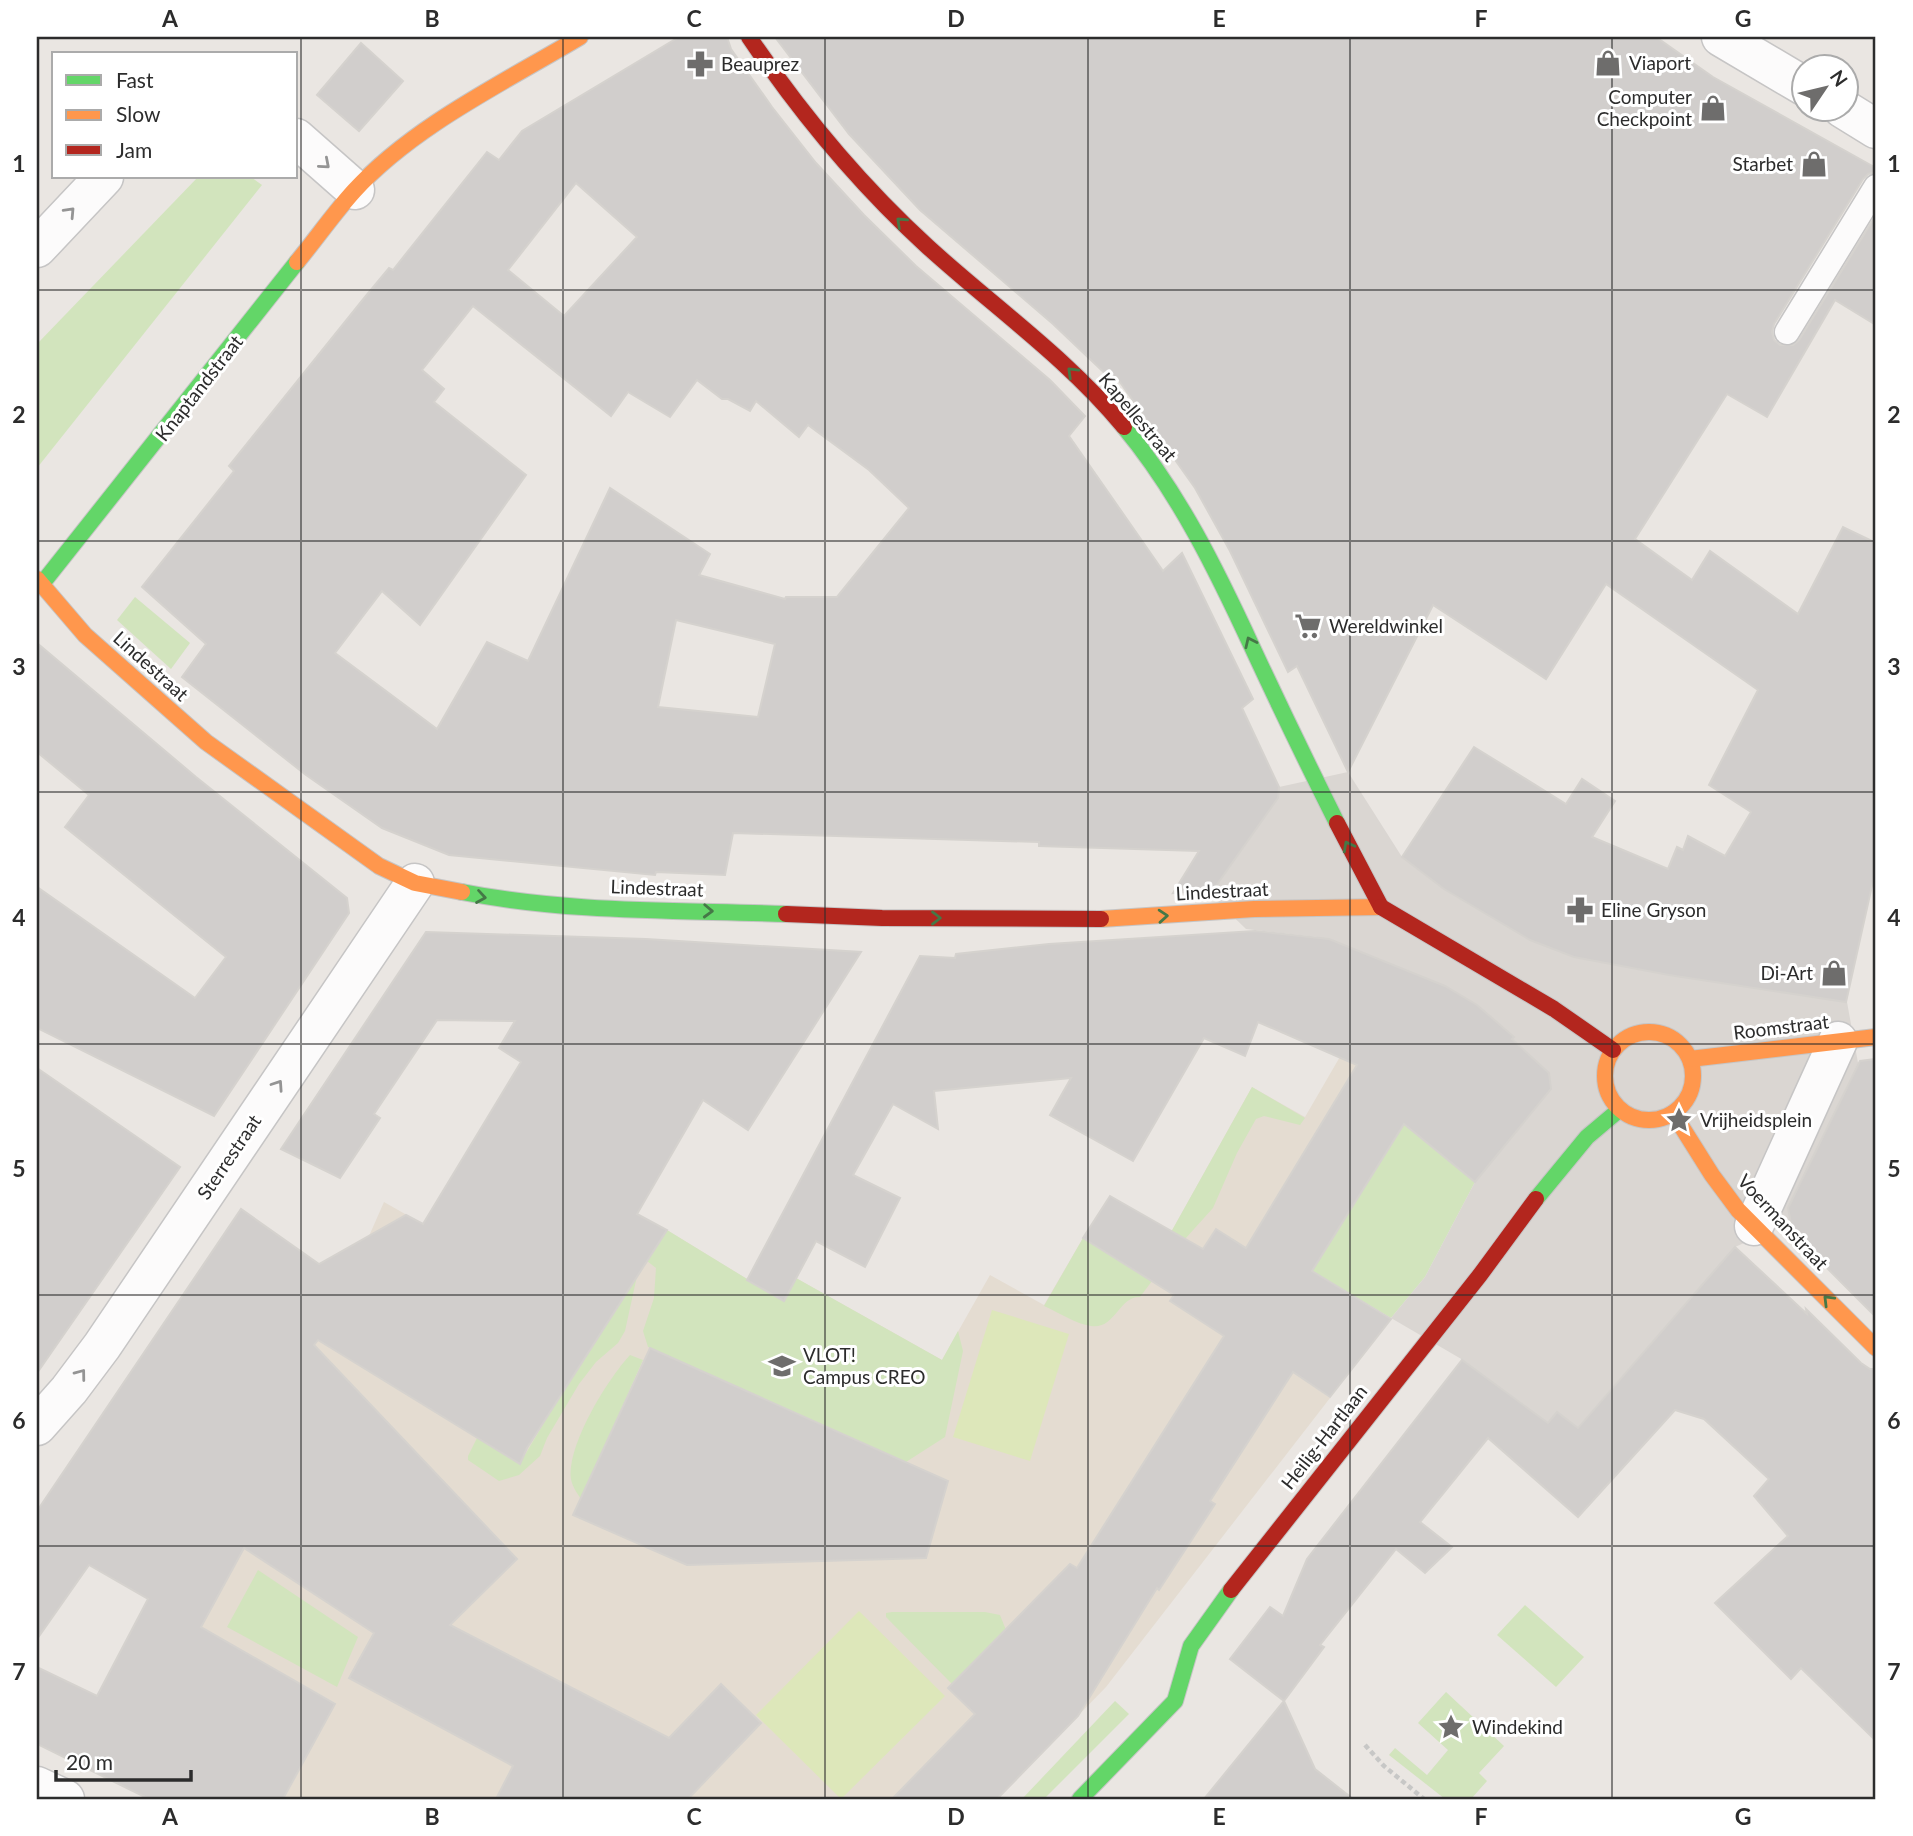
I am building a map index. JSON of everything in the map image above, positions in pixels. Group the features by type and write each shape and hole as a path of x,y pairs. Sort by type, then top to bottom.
{"street":[{"name":"Knaptandstraat","path":"38,587 355,190 402,148 453,113 580,37"},
{"name":"Kapellestraat","path":"749,37 796,104 881,203 931,250 1041,342 1107,407 1138,443 1209,553 1325,804 1381,906"},
{"path":"1721,37 1790,78"},
{"path":"1860,119 1876,129"},
{"path":"298,140 355,190"},
{"path":"37,248 103,178"},
{"name":"Lindestraat","path":"38,587 85,635 206,743 361,854 415,883 496,899 592,907 882,918 1120,919 1254,909 1381,906"},
{"name":"Sterrestraat","path":"39,1419 69,1390 102,1346 415,883"},
{"path":"1381,906 1554,1009 1614,1050"},
{"path":"1661,1033 1673,1039 1690,1059 1692,1090 1673,1114 1651,1121 1640,1120 1619,1110 1611,1099 1605,1075 1607,1062 1614,1050 1634,1034 1661,1033"},
{"name":"Roomstraat","path":"1690,1059 1876,1037"},
{"path":"1754,1226 1838,1041"},
{"name":"Heilig-Hartlaan","path":"1080,1799 1175,1701 1191,1646 1209,1618 1480,1275 1558,1171 1587,1137 1619,1110"},
{"name":"Voermanstraat","path":"1673,1114 1738,1210 1876,1348"},
{"path":"37,1786 65,1799"}],"lane":[{"path":"1787,332 1876,187"}],"path":[{"path":"1366,1745 1384,1766 1424,1799"}],"shaded area":[{"name":"Vrijheidsplein","path":"1348,772 1402,857 1428,877 1530,940 1669,975 1847,1002 1860,1074 1788,1208 1791,1222 1735,1247 1577,1428 1557,1412 1546,1425 1463,1360 1391,1318 1425,1277 1475,1182 1551,1089 1549,1073 1477,1005 1445,986 1318,937 1246,929 1210,894 1278,798 1279,787"},
{"name":"VLOT! Campus CREO","path":"1318,937 1445,986 1477,1005 1266,1348 1293,1372 1330,1398 1106,1687 997,1799 284,1799 335,1703 201,1627 259,1521 145,1437 102,1414 154,1337 259,1397 343,1251 369,1236 384,1202 604,1327 667,1230 783,1301 796,1278 942,1360 990,1275 1044,1305 1083,1238 1146,1277 1252,1087 1305,1117 1341,1055 1335,1052 1333,1055 1280,1032"}],"green space":[{"path":"197,178 252,178 262,185 37,468 37,344"},
{"path":"135,597 190,643 171,669 117,620"},
{"path":"1252,1087 1305,1118 1300,1125 1264,1116 1256,1119 1237,1153 1213,1208 1176,1249 1140,1297 1127,1302 1112,1318 1099,1326 1079,1323 1044,1306 1083,1238 1146,1277"},
{"path":"1404,1124 1475,1182 1425,1277 1391,1318 1312,1271"},
{"path":"667,1230 783,1301 796,1278 942,1360 958,1331 963,1351 945,1437 906,1462 648,1347 643,1331 654,1298 656,1268 647,1261"},
{"path":"637,1276 625,1331 618,1343 596,1362 579,1384 547,1438 540,1456 519,1475 499,1481 468,1460 477,1438 520,1463 602,1326"},
{"path":"992,1310 1069,1334 1030,1461 953,1437"},
{"path":"630,1355 643,1360 581,1499 571,1479 575,1449 600,1396"},
{"path":"258,1570 358,1637 337,1687 227,1627"},
{"path":"1525,1605 1584,1657 1556,1687 1497,1635"},
{"path":"859,1611 945,1696 841,1799 756,1715"},
{"path":"985,1612 1000,1615 1006,1630 952,1684 886,1617 886,1613"},
{"path":"1446,1692 1504,1746 1479,1773 1487,1781 1471,1799 1445,1799 1389,1755 1395,1748 1427,1775 1448,1750 1418,1723"},
{"path":"1115,1701 1129,1714 1044,1799 1022,1799"}],"building":[{"path":"679,37 727,37 731,49 772,107 816,163 864,215 916,266 1050,380 1085,416 1069,436 1163,571 1182,553 1253,699 1242,708 1279,787 1278,798 1213,890 1173,893 1199,851 1039,846 1039,842 733,833 725,875 656,872 655,875 449,855 382,828 306,775 182,677 206,644 142,587 234,471 229,466 389,268 393,270 487,152 499,160 522,131","holes":["576,183 637,237 564,316 508,270","473,306 611,416 628,392 670,417 697,380 722,399 728,399 750,411 756,401 799,437 808,425 869,470 909,508 837,597 785,599 699,575 710,554 610,488 528,661 487,642 437,729 335,653 382,591 420,625 526,475 434,402 444,389 422,370","676,620 775,644 758,717 658,707"]},
{"path":"775,37 1656,37 1713,77 1876,168 1876,172 1863,179 1774,324 1772,332 1774,340 1780,345 1793,345 1799,340 1876,215 1876,325 1835,300 1767,417 1727,394 1635,539 1692,580 1710,551 1798,614 1843,527 1876,543 1876,868 1846,1002 1669,975 1574,957 1530,940 1444,889 1402,857 1474,747 1566,804 1582,779 1615,801 1592,837 1668,869 1677,847 1683,850 1688,836 1725,856 1751,812 1709,785 1758,690 1606,584 1546,679 1433,605 1348,772 1297,666 1288,672 1230,551 1195,488 1117,378 1114,382 1053,324 920,210 849,134"},
{"path":"361,43 403,81 359,131 317,95"},
{"path":"37,643 196,777 347,898 349,913 214,1116 37,1028 37,887 195,998 226,957 65,827 89,795 37,752"},
{"path":"1255,931 1329,939 1445,986 1477,1005 1514,1037 1512,1039 1549,1073 1551,1089 1475,1182 1404,1124 1312,1271 1391,1319 1330,1397 1293,1372 1210,1501 1215,1504 1159,1590 1157,1588 1078,1716 997,1799 892,1799 975,1714 948,1688 1070,1564 1077,1568 1224,1336 1170,1301 1174,1295 1083,1238 1110,1196 1203,1249 1216,1229 1246,1248 1357,1065 1258,1022 1245,1056 1204,1038 1133,1161 1050,1115 1071,1078 934,1091 938,1129 893,1104 853,1175 900,1198 865,1267 816,1241 784,1301 747,1280 920,956 955,958 956,954 1049,944"},
{"path":"426,932 646,939 861,952 748,1130 703,1100 637,1214 667,1230 527,1448 520,1464 318,1340 314,1345 517,1559 450,1625 669,1738 721,1684 761,1723 688,1799 496,1799 513,1766 349,1678 374,1633 244,1548 201,1627 335,1704 283,1799 149,1799 37,1744 37,1667 97,1696 148,1599 89,1565 37,1639 37,1511 241,1209 319,1264 406,1215 423,1224 521,1062 499,1048 515,1021 437,1020 374,1114 380,1118 340,1178 281,1149"},
{"path":"1876,1059 1876,1317 1793,1234 1788,1208 1860,1061"},
{"path":"37,1068 180,1167 37,1373"},
{"path":"1735,1247 1807,1314 1806,1309 1861,1363 1870,1369 1876,1369 1876,1741 1801,1668 1791,1679 1715,1603 1788,1536 1754,1496 1769,1479 1704,1419 1675,1410 1578,1517 1488,1438 1420,1522 1452,1547 1425,1573 1396,1549 1320,1645 1324,1647 1284,1701 1230,1659 1270,1607 1283,1616 1307,1559 1462,1360 1548,1423 1557,1412 1578,1428"},
{"path":"650,1348 948,1481 926,1558 687,1565 573,1515"},
{"path":"1284,1701 1315,1769 1353,1799 1204,1799"}],"traffic: fast":[{"path":"41,585 297,262"},
{"path":"1124,427 1144,452 1196,534 1337,823"},
{"path":"462,892 583,907 786,914"},
{"path":"1536,1199 1587,1137 1619,1110"},
{"path":"1080,1799 1175,1701 1191,1646 1231,1590"}],"traffic: slow":[{"path":"297,262 354,191 404,146 461,106 580,37"},
{"path":"37,579 85,635 206,742 379,866 415,883 462,892"},
{"path":"1101,919 1254,909 1381,907"},
{"path":"1649,1032 1674,1039 1686,1051 1693,1076 1686,1101 1674,1113 1649,1120 1624,1113 1612,1101 1605,1076 1612,1051 1624,1039 1649,1032"},
{"path":"1690,1059 1876,1037"},
{"path":"1673,1113 1712,1175 1738,1210 1876,1348"}],"traffic: jam":[{"path":"749,37 789,94 879,199 928,247 1079,378 1124,427"},
{"path":"1337,823 1381,907"},
{"path":"1381,907 1554,1009 1613,1050"},
{"path":"786,914 882,918 1101,919"},
{"path":"1231,1590 1480,1275 1536,1199"}],"place":[{"name":"Viaport","path":"1608,63"},
{"name":"Beauprez","path":"700,64"},
{"name":"Computer Checkpoint","path":"1713,108"},
{"name":"Starbet","path":"1814,164"},
{"name":"Wereldwinkel","path":"1308,626"},
{"name":"Eline Gryson","path":"1580,910"},
{"name":"Di-Art","path":"1834,973"},
{"name":"Vrijheidsplein","path":"1679,1120"},
{"name":"VLOT! Campus CREO","path":"782,1366"},
{"name":"Windekind","path":"1451,1727"}]}
